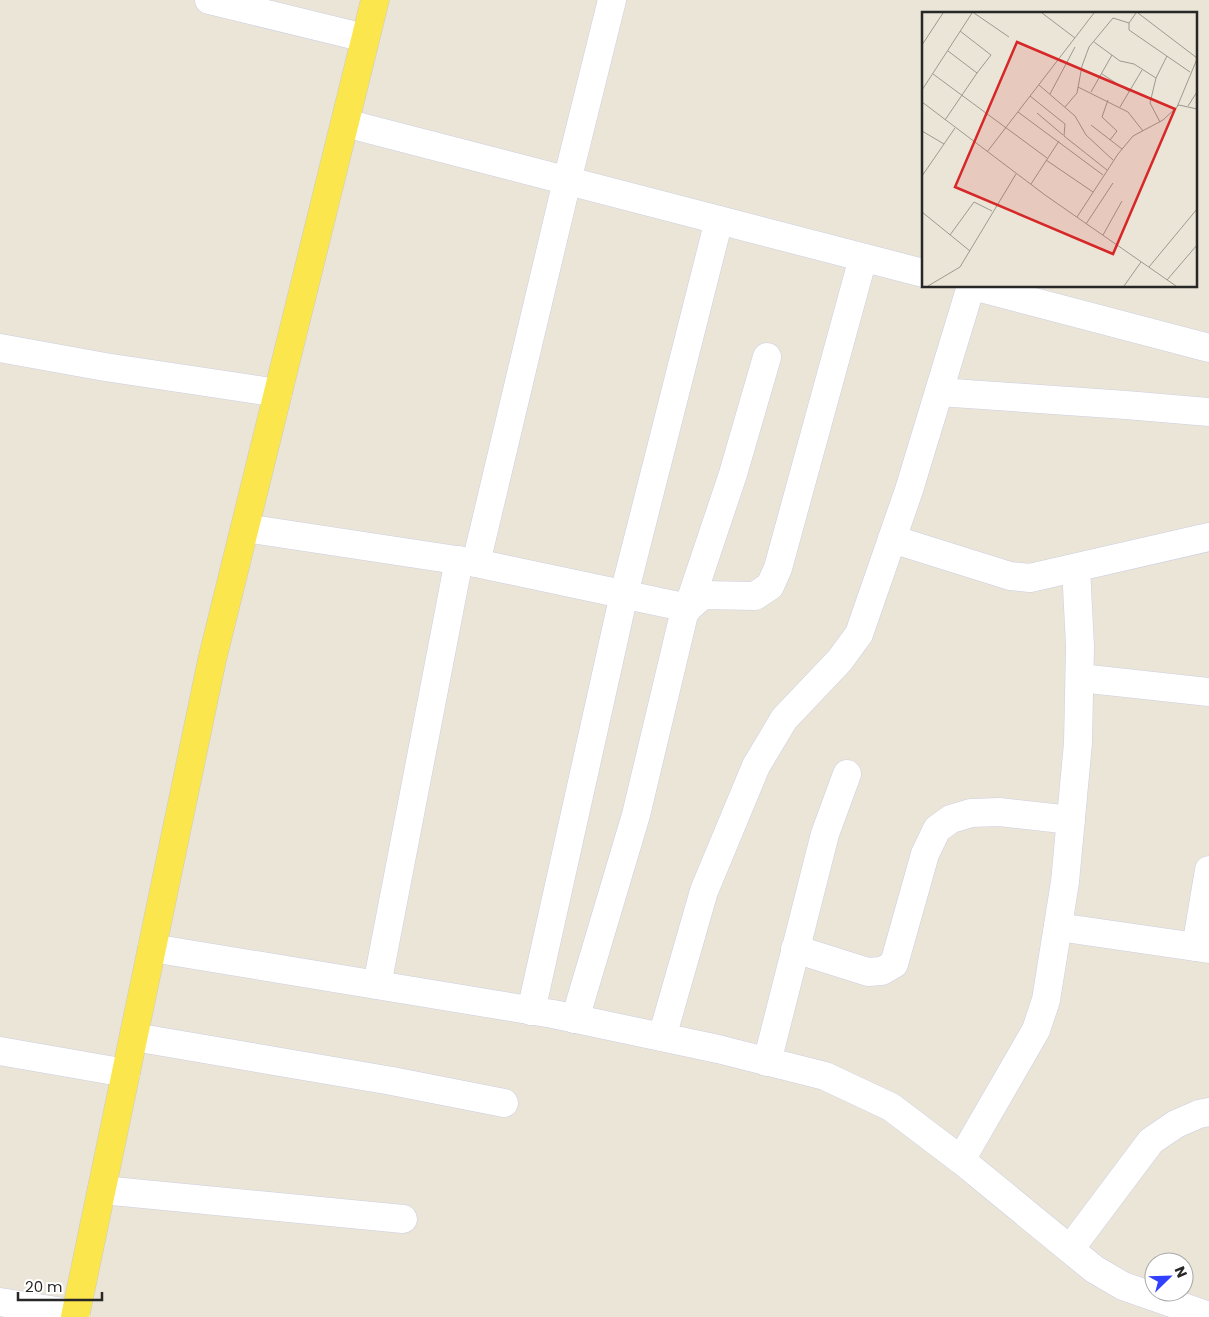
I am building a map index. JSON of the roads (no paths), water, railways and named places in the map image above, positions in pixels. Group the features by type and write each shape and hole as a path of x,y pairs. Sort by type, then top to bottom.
{"main road":[{"path":"76,1316 212,660 375,0"}],"street":[{"path":"209,0 366,38"},
{"path":"377,985 468,561 612,0"},
{"path":"345,123 922,273"},
{"path":"531,1011 624,594 719,220"},
{"path":"688,608 703,595 755,596 770,586 778,568 864,258"},
{"path":"662,1037 704,891 756,766 784,719 840,660 859,634 909,490 971,288"},
{"path":"980,288 1209,348"},
{"path":"0,348 278,392"},
{"path":"574,1019 636,815 684,614 688,608 733,474 767,357"},
{"path":"939,392 1209,412"},
{"path":"245,528 468,561 688,608"},
{"path":"892,539 1010,576 1030,578 1209,537"},
{"path":"961,1160 1036,1030 1046,1000 1065,882 1078,744 1080,646 1076,568"},
{"path":"1080,678 1209,692"},
{"path":"767,1062 825,834 847,774"},
{"path":"795,949 868,972 882,971 894,964 925,854 937,829 951,819 971,813 999,812 1071,820"},
{"path":"1058,927 1203,948 1209,870"},
{"path":"152,948 574,1019 718,1049 825,1076 891,1107 961,1160 1094,1269 1123,1286 1209,1316"},
{"path":"134,1037 392,1081 504,1103"},
{"path":"0,1051 126,1073"},
{"path":"1070,1249 1151,1141 1176,1124 1199,1114 1209,1112"},
{"path":"102,1190 403,1219"},
{"path":"0,1302 76,1316"}]}
